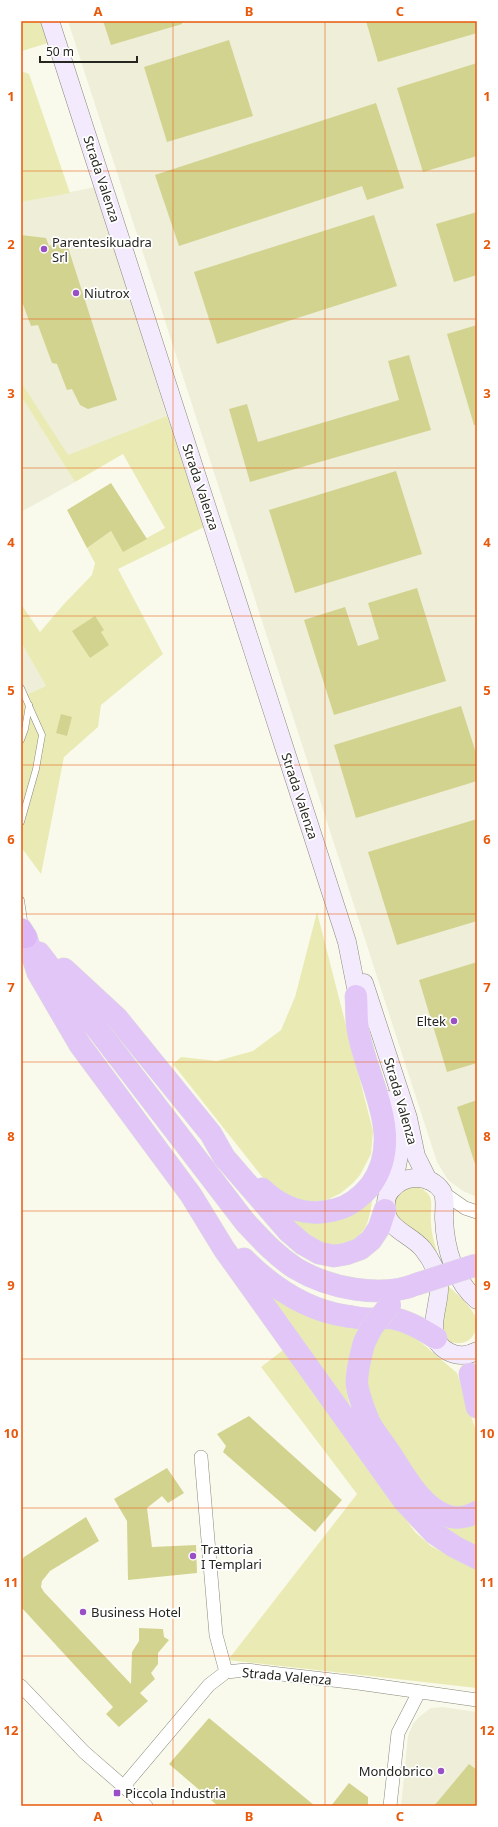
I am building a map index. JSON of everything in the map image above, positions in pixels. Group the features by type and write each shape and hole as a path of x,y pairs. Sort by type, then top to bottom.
{"highway":[{"path":"24,933 117,1018 211,1134 230,1151 263,1190 278,1202 294,1210 311,1213 335,1210 351,1204 366,1192 377,1176 384,1158 386,1135 379,1100 358,1030 356,996"},
{"path":"24,933 38,973 60,1014 80,1045 191,1195 242,1258 264,1279 290,1296 319,1309 344,1316 369,1319 391,1318 410,1323 436,1338"},
{"path":"24,933 246,1222 269,1248 296,1268 328,1283 360,1290 384,1291 414,1285 477,1265"},
{"path":"211,1134 224,1157 288,1231 303,1244 319,1253 334,1256 346,1254 360,1248 370,1240 379,1228 385,1210"},
{"path":"191,1195 224,1249 404,1501 434,1533 455,1547 477,1558"},
{"path":"414,1285 390,1305 372,1327 364,1343 358,1363 357,1384 361,1402 370,1424 416,1490 430,1506 444,1515 453,1518 466,1517 477,1512"},
{"path":"474,1380 477,1407"}],"main road":[{"name":"Strada Valenza","path":"50,21 350,954 368,992 408,1118 416,1156 428,1180"},
{"name":"Strada Valenza","path":"350,954 356,996 395,1123 399,1149 392,1189 386,1198 385,1210"},
{"path":"392,1189 403,1181 416,1177 428,1180 442,1192 445,1234 448,1249 463,1285 477,1300"},
{"path":"385,1210 390,1222 400,1232 423,1249 436,1271 439,1285 439,1296 434,1323 436,1338 444,1350 455,1355 468,1356 477,1351"},
{"path":"455,1355 474,1380"}],"street":[{"path":"442,1192 465,1208 477,1212"},
{"path":"201,1457 216,1635 226,1672"},
{"name":"Strada Valenza","path":"123,1787 209,1685 226,1672 246,1670 358,1683 477,1700"},
{"path":"21,1686 84,1752 146,1806"},
{"path":"390,1806 398,1733 419,1692"}],"lane":[{"path":"21,688 42,735 36,769 21,822"},
{"path":"21,740 25,729 29,706"},
{"path":"21,900 24,933"}],"shaded area":[{"path":"68,21 477,21 477,1197 463,1191 448,1180 437,1162"},
{"path":"95,187 167,416 68,456 21,382 21,202"},
{"path":"21,396 75,482 21,512"},
{"path":"21,642 46,686 21,697"},
{"name":"Mondobrico","path":"442,1707 477,1712 477,1806 401,1806 408,1736 413,1724 419,1717 431,1708"}],"green space":[{"path":"21,21 41,21 48,43 22,51 23,55 21,55"},
{"path":"21,71 29,74 70,193 21,202"},
{"path":"21,382 68,455 167,416 204,527 118,569 163,654 101,705 98,727 64,757 41,874 21,847 21,697 46,686 21,642 21,604 40,632 92,575 95,563 87,548 111,531 123,551 165,528 123,454 75,482 21,396"},
{"path":"317,912 373,1131 371,1154 360,1175 341,1193 329,1199 316,1202 297,1201 267,1183 173,1064 181,1057 217,1061 253,1051 281,1030 295,997"},
{"path":"416,1186 423,1189 430,1196 432,1230 437,1252 423,1237 399,1219 393,1207 396,1197 400,1192"},
{"path":"373,1196 365,1228 353,1241 343,1245 327,1245 320,1242 294,1222 297,1218"},
{"path":"445,1283 470,1307 477,1322 476,1329 472,1337 464,1342 449,1342 441,1332"},
{"path":"274,1297 359,1327 348,1360 346,1380 349,1402 353,1414 269,1302"},
{"path":"379,1328 404,1328 457,1373 477,1434 477,1502 465,1510 431,1500 375,1421 363,1388"},
{"path":"283,1350 415,1532 431,1546 477,1570 477,1688 228,1660 357,1494 261,1367"},
{"path":"477,1517 477,1553 443,1527 445,1522"}],"building":[{"path":"103,21 182,21 182,24 111,45"},
{"path":"366,21 477,21 477,33 378,62"},
{"path":"229,40 253,116 167,142 144,67"},
{"path":"477,63 477,156 423,172 397,88"},
{"path":"376,103 404,188 367,200 362,186 179,246 155,175"},
{"path":"477,212 477,275 454,282 436,224"},
{"path":"374,215 397,286 217,344 194,272"},
{"path":"21,235 46,238 49,246 65,238 117,400 88,409 80,405 72,389 67,390 57,364 52,363 38,325 31,326 21,299"},
{"path":"477,325 477,425 474,425 447,334"},
{"path":"409,355 431,430 250,482 229,409 247,404 258,442 399,400 388,361"},
{"path":"396,471 422,554 295,593 269,510"},
{"path":"111,483 147,539 123,552 111,531 87,548 67,510"},
{"path":"417,588 446,681 334,715 304,620 345,607 358,646 379,639 368,603"},
{"path":"95,616 104,630 101,632 109,645 90,658 72,631"},
{"path":"461,706 477,756 477,781 356,818 334,745"},
{"path":"61,714 72,717 67,736 56,733"},
{"path":"477,819 477,921 397,945 368,852"},
{"name":"Eltek","path":"477,962 477,1063 447,1072 419,980"},
{"path":"477,1100 477,1164 475,1164 457,1107"},
{"path":"249,1416 342,1500 315,1532 223,1452 226,1446 217,1434"},
{"path":"167,1468 184,1493 168,1503 162,1496 147,1508 152,1547 196,1545 197,1573 128,1580 127,1521 114,1499"},
{"path":"86,1517 99,1541 50,1571 42,1581 41,1587 44,1592 131,1684 132,1652 139,1641 139,1628 163,1629 164,1637 169,1640 158,1653 158,1664 151,1673 155,1679 140,1693 148,1701 119,1727 106,1714 113,1707 21,1607 21,1561 24,1557"},
{"path":"209,1718 315,1806 218,1806 169,1764"},
{"path":"469,1764 477,1770 477,1806 434,1806"},
{"path":"349,1783 368,1797 368,1806 331,1806"}],"place":[{"name":"Parentesikuadra Srl","path":"44,249"},
{"name":"Niutrox","path":"76,293"},
{"name":"Eltek","path":"454,1021"},
{"name":"Trattoria I Templari","path":"193,1556"},
{"name":"Business Hotel","path":"83,1612"},
{"name":"Mondobrico","path":"441,1771"},
{"name":"Piccola Industria","path":"117,1793"}]}
